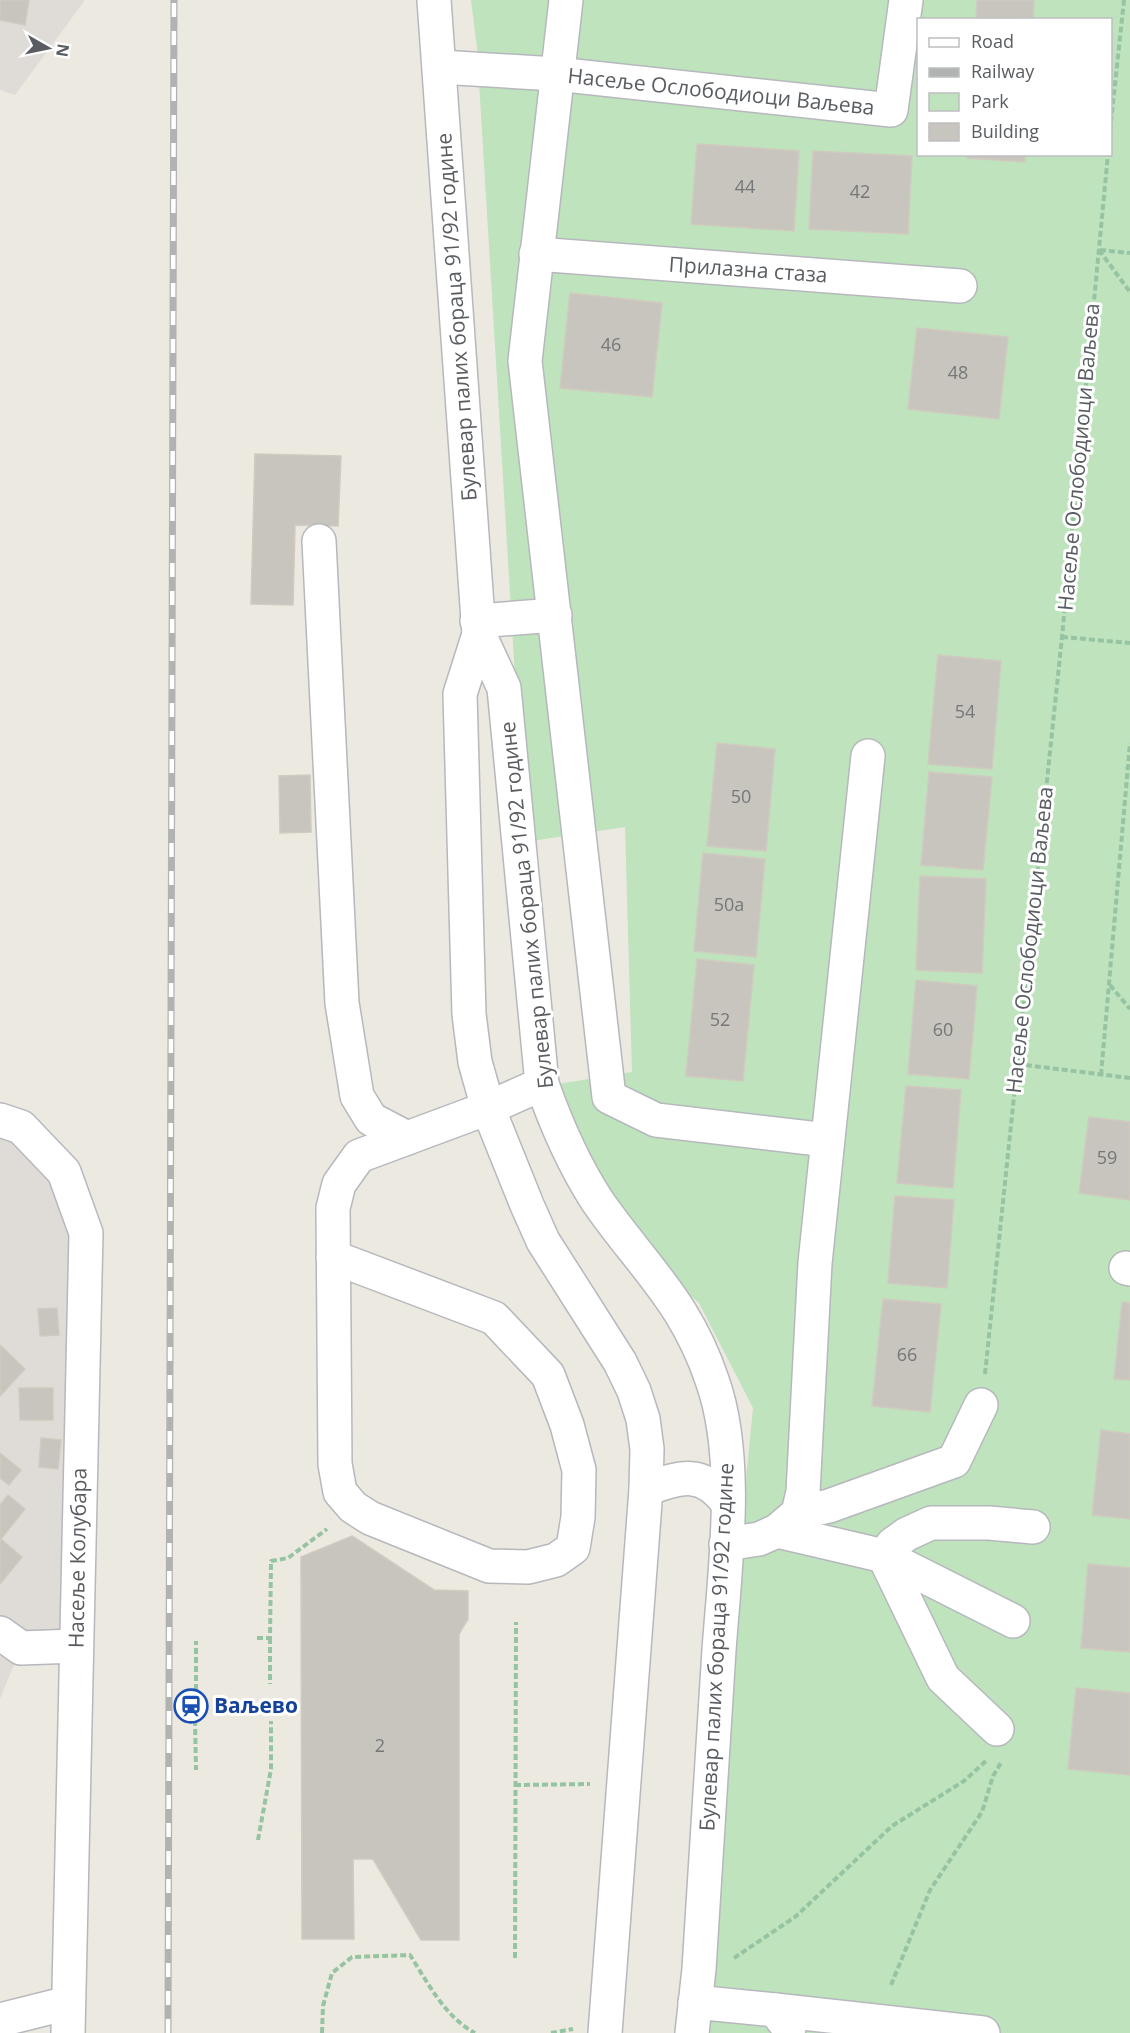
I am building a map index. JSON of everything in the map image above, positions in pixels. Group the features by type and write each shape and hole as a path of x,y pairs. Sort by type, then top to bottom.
{"street":[{"name":"Булевар палих бораца 91/92 године","path":"434,0 478,627 460,694 469,1014 475,1062 488,1108 543,1241 620,1362 634,1391 643,1419 647,1449 646,1489 605,2033"},
{"path":"566,0 525,361 609,1097 656,1120 827,1140"},
{"name":"Насеље Ослободиоци Ваљева","path":"440,68 556,74 891,110 906,0"},
{"name":"Прилазна стаза","path":"536,254 960,286"},
{"path":"319,541 342,1003 357,1096 371,1119 407,1138"},
{"path":"478,627 555,615"},
{"name":"Булевар палих бораца 91/92 године","path":"478,627 504,688 542,1084 555,1123 591,1190 680,1311 713,1381 723,1421 728,1466 726,1544 699,1969 693,2017"},
{"path":"787,1522 803,1492 815,1263 868,756"},
{"path":"333,1257 494,1318 548,1375 567,1425 579,1470 578,1517 573,1548 555,1560 528,1567 489,1566 370,1518 353,1507 340,1492 335,1464 333,1257 333,1208 339,1184 359,1156 488,1108 542,1084"},
{"name":"Насеље Колубара","path":"0,1120 21,1127 64,1172 86,1233 68,2018"},
{"path":"726,1544 759,1539 787,1522 954,1461 981,1405"},
{"path":"646,1489 683,1478 701,1480 716,1488 727,1502"},
{"path":"787,1522 884,1556 1013,1621"},
{"path":"884,1556 893,1544 907,1534 931,1523 989,1523 1033,1527"},
{"path":"884,1556 943,1678 997,1729"},
{"path":"7,1648 76,1646"},
{"path":"693,2017 983,2033"},
{"path":"0,2020 68,2018"}],"path":[{"path":"1112,112 1124,0"},
{"name":"Насеље Ослободиоци Ваљева","path":"981,1405 1062,637 1108,156"},
{"path":"1099,250 1130,253"},
{"name":"Насеље Ослободиоци Ваљева","path":"1099,250 1130,292"},
{"path":"1062,637 1130,643"},
{"path":"1101,1075 1130,743"},
{"path":"1109,985 1130,1010"},
{"path":"1017,1064 1130,1078"},
{"path":"270,1684 271,1562 288,1558 353,1507"},
{"path":"514,1958 516,1622"},
{"path":"257,1638 270,1638"},
{"path":"195,1690 196,1641"},
{"path":"195,1720 195,1770"},
{"path":"258,1840 271,1769 271,1721"},
{"path":"699,1969 733,1959 795,1917 892,1827 964,1781 989,1757 997,1729"},
{"path":"891,1985 930,1890 982,1812 993,1776 1011,1747 997,1729"},
{"path":"515,1785 624,1784"},
{"path":"322,2033 323,2006 332,1973 352,1957 410,1955 447,2009 464,2027 475,2033"}],"shaded area":[{"path":"0,0 85,0 15,95 0,90"},
{"path":"0,1120 21,1127 86,1233 76,1646 21,1648 0,1699"}],"green space":[{"path":"471,0 1130,0 1130,2033 692,2033 753,1408 699,1303 652,1263 585,1149 558,1084 632,1072 625,827 525,842 477,48"}],"building":[{"path":"0,0 29,0 25,25 0,20"},
{"path":"977,0 1034,0 1033,18 976,18"},
{"path":"697,144 799,151 794,231 691,224"},
{"path":"813,151 912,156 908,234 809,229"},
{"path":"967,156 1025,156 1025,162 967,158"},
{"path":"570,293 662,303 652,397 560,388"},
{"path":"917,328 1008,337 999,419 908,409"},
{"path":"255,454 341,456 338,526 295,525 293,605 251,604"},
{"path":"938,655 1001,661 992,769 928,764"},
{"path":"717,743 775,749 766,851 707,846"},
{"path":"929,772 992,777 983,870 921,865"},
{"path":"310,775 311,832 280,833 279,776"},
{"path":"703,853 765,859 756,957 694,951"},
{"path":"920,876 986,879 982,973 916,970"},
{"path":"697,959 754,965 743,1081 686,1076"},
{"path":"916,980 977,986 969,1079 908,1074"},
{"path":"906,1086 961,1090 953,1188 897,1183"},
{"path":"1089,1117 1130,1122 1130,1200 1079,1193"},
{"path":"895,1196 954,1200 947,1288 888,1283"},
{"path":"883,1299 941,1304 930,1412 872,1406"},
{"path":"1122,1302 1130,1303 1130,1380 1114,1379"},
{"path":"57,1308 59,1335 40,1336 38,1309"},
{"path":"0,1345 25,1369 0,1396"},
{"path":"19,1388 53,1388 53,1420 20,1420"},
{"path":"1101,1430 1130,1434 1130,1519 1092,1515"},
{"path":"41,1438 61,1440 58,1469 39,1467"},
{"path":"0,1453 21,1470 9,1485 0,1478"},
{"path":"8,1495 25,1509 1,1539 22,1557 0,1584 0,1505"},
{"name":"Ваљево","path":"352,1536 434,1590 468,1591 468,1619 459,1634 459,1940 421,1940 373,1859 353,1859 354,1939 302,1939 301,1557"},
{"path":"1088,1564 1130,1568 1130,1652 1081,1648"},
{"path":"1076,1688 1130,1693 1130,1775 1068,1769"}],"railway":[{"path":"168,2033 174,0"}],"place":[{"name":"Ваљево","path":"191,1706"}]}
